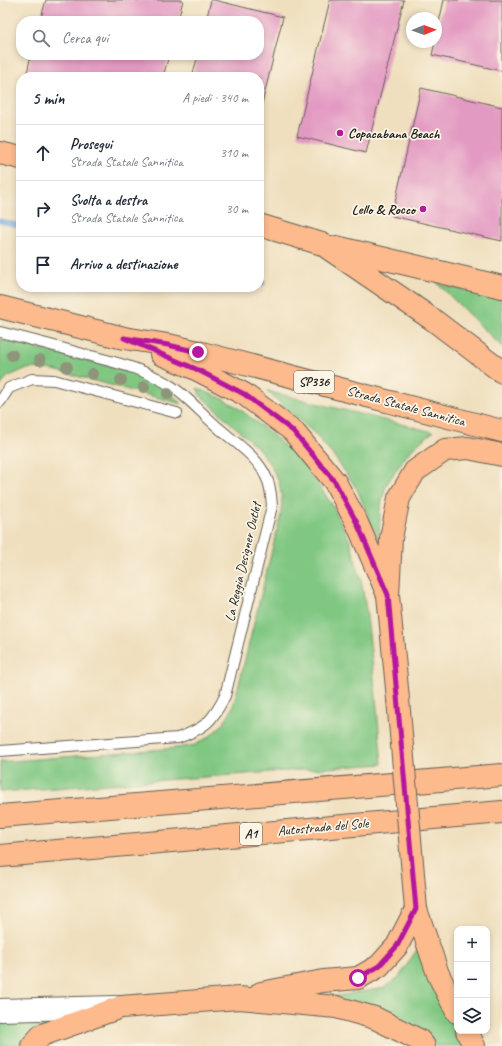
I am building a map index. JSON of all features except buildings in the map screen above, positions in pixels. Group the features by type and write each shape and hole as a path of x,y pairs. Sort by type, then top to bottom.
{"main road":[{"path":"0,153 16,157"},
{"path":"264,227 322,244 502,287"},
{"path":"322,244 432,319 502,372"},
{"name":"Strada Statale Sannitica","path":"0,306 124,338 168,345 198,352 502,431"},
{"name":"Strada Statale Sannitica","path":"124,338 196,369 244,394 293,431 335,482 357,523 388,595"},
{"name":"Strada Statale Sannitica","path":"454,1006 438,974 416,909 388,595 391,538 399,498 415,471 445,450 468,448 502,455"},
{"path":"0,816 502,775"},
{"name":"Autostrada del Sole","path":"0,856 502,812"},
{"path":"32,1046 42,1035 121,1007 239,998 323,981 358,978 379,966 397,946 416,909"},
{"path":"239,998 336,1007 375,1018 419,1040 424,1046"},
{"path":"468,1034 474,1046"}],"street":[{"path":"0,1010 121,1007"}],"lane":[{"name":"La Reggia Designer Outlet","path":"0,332 130,367 154,376 174,388 192,402 208,419 257,463 267,478 271,491 272,506 225,696 217,712 208,723 193,733 178,738 0,751"},
{"path":"0,402 9,388 32,379 54,380 177,413"}],"green space":[{"path":"437,283 502,300 502,347"},
{"path":"0,339 133,372 168,391 182,404 54,370 39,368 25,369 7,377 0,387"},
{"path":"197,388 221,398 237,407 268,431 302,462 331,503 350,541 361,580 367,616 382,764 0,792 0,762 177,748 195,745 210,736 223,724 232,709 281,514 282,498 279,482 271,466 258,448 200,395"},
{"path":"267,391 433,432 407,454 386,485 380,510 379,542 357,489 336,459 315,434"},
{"path":"420,945 441,998 454,1024 454,1034 459,1034 465,1046 436,1046 422,1033 308,1001 384,988 399,977"},
{"path":"79,1018 27,1046 0,1046 0,1022"}],"waterway":[{"path":"0,221 16,225"}],"place":[{"name":"Copacabana Beach","path":"340,133"},
{"name":"Lello & Rocco","path":"423,209"}],"route":[{"path":"198,352 168,345 124,338 196,369 244,394 293,431 335,482 357,523 388,595 416,909 397,946 379,966 358,978"}]}
